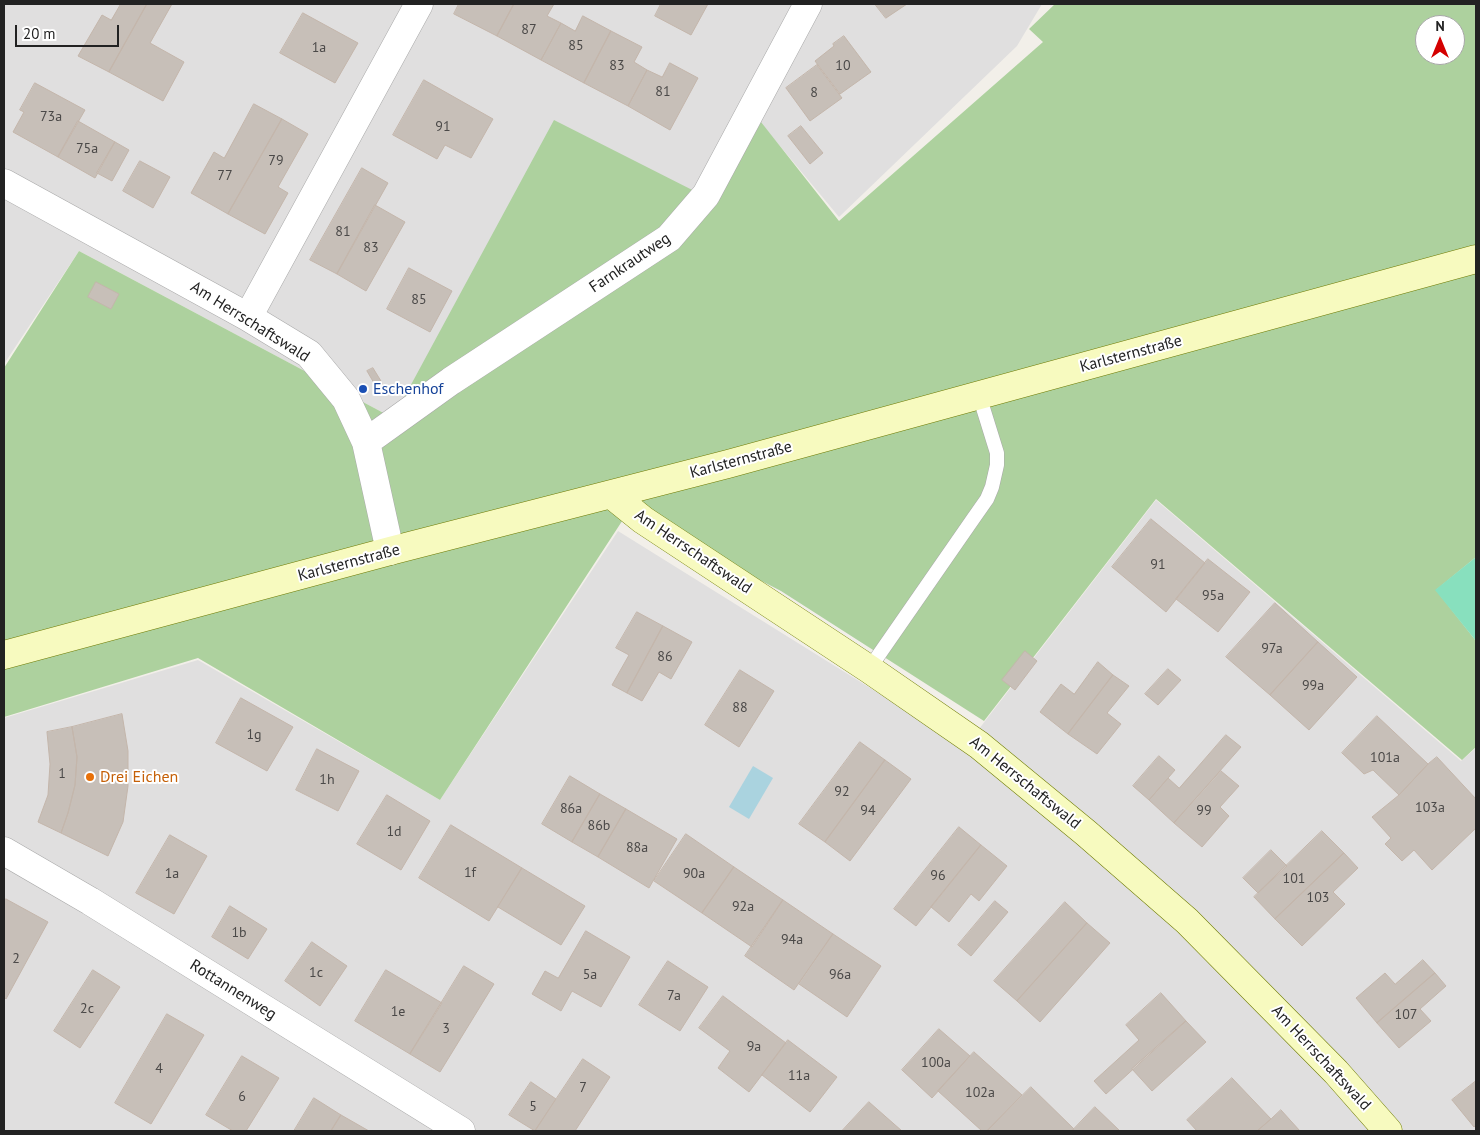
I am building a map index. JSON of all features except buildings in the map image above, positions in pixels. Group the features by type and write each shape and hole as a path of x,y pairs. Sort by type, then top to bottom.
{"street":[{"path":"248,317 419,4"},
{"name":"Farnkrautweg","path":"366,442 451,381 670,238 706,195 808,4"},
{"name":"Am Herrschaftswald","path":"4,183 248,317 309,354 346,399 366,442 390,551"},
{"name":"Karlsternstraße","path":"4,655 390,551 612,495 1476,259"},
{"name":"Am Herrschaftswald","path":"612,495 644,520 869,669 979,745 1086,833 1180,915 1254,987 1336,1072 1388,1131"},
{"name":"Rottannenweg","path":"4,851 90,901 461,1131"}],"lane":[{"path":"869,669 973,520 987,499 992,487 998,464 998,453 979,395"}],"shaded area":[{"path":"4,4 1042,4 1017,46 839,217 760,122 716,202 393,418 79,251 4,364"},
{"path":"1156,500 1461,761 1476,748 1476,1131 4,1131 4,718 198,660 440,800 618,531 965,747"}],"green space":[{"path":"1055,4 1476,4 1476,557 1436,590 1476,641 1476,747 1462,760 1156,499 984,721 781,591 628,512 440,800 198,658 4,717 4,368 79,251 393,418 554,120 716,202 761,122 839,221 1043,42 1029,29"},
{"path":"1476,557 1476,641 1435,590"}],"water":[{"path":"753,766 773,778 749,819 729,807"}],"place":[{"name":"Eschenhof","path":"363,389"},
{"name":"Drei Eichen","path":"90,777"}]}
